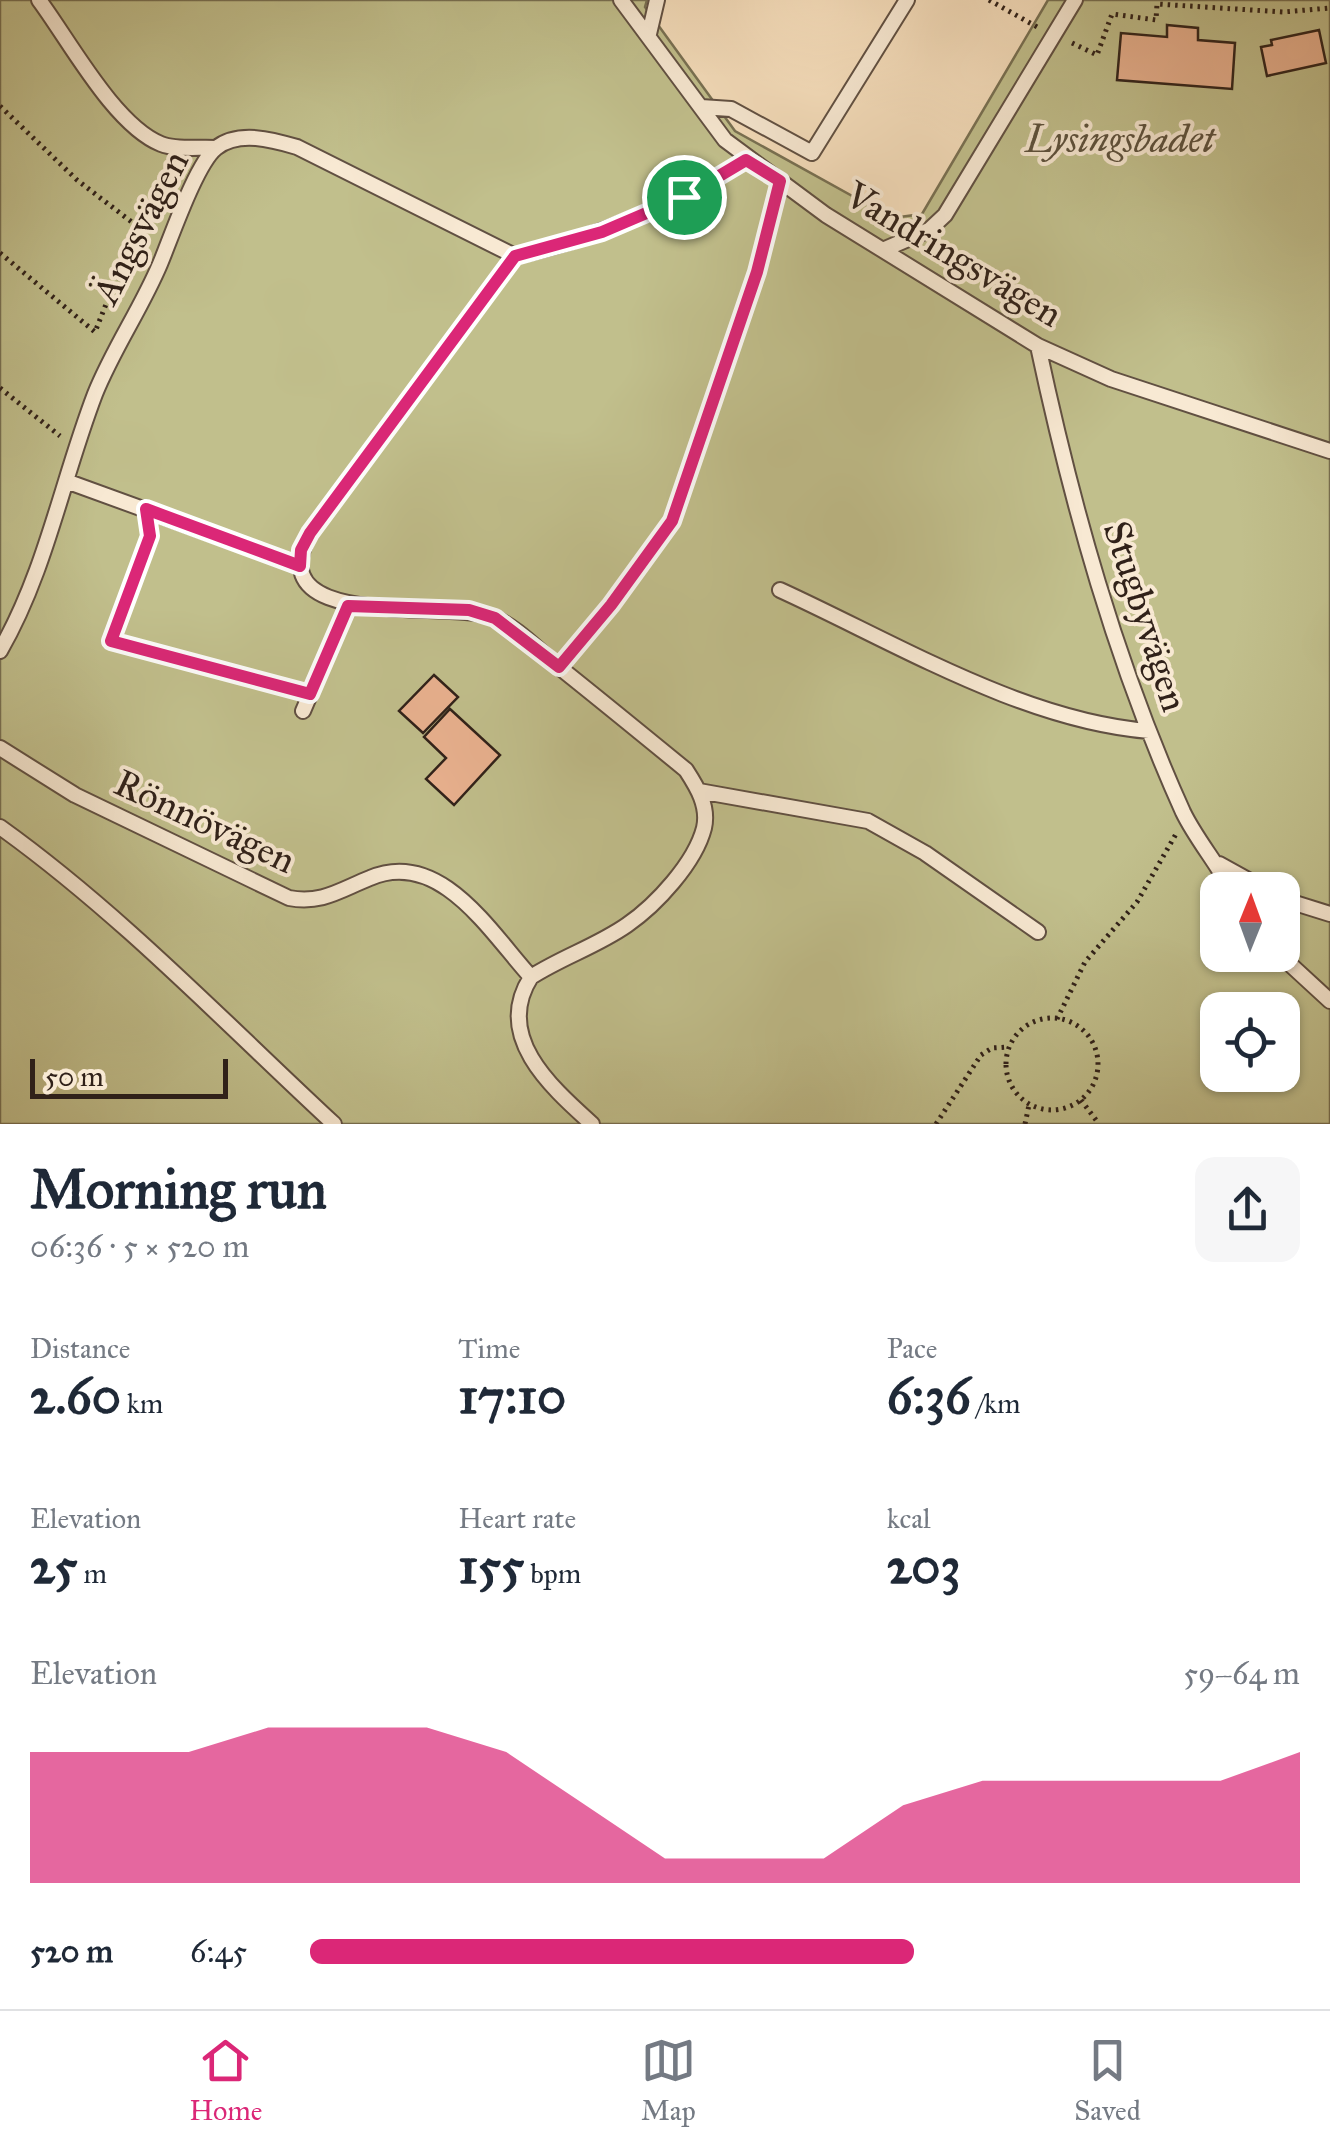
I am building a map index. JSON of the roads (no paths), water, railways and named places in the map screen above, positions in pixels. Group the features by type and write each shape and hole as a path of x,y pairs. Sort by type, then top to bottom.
{"lane":[{"path":"39,0 105,93 137,128 162,144 216,148"},
{"name":"Vandringsvägen","path":"621,0 746,160 826,215 1038,346 1112,379 1330,451"},
{"path":"649,34 657,0"},
{"path":"885,249 929,230 946,214 1075,0"},
{"path":"702,108 731,109 812,153 907,1"},
{"name":"Ängsvägen","path":"0,651 19,618 45,552 76,448 122,334 216,148 239,140 266,138 297,146 515,256"},
{"path":"592,1124 533,1063 522,1040 520,1002 531,977 614,933 648,908 670,884 704,829 699,790 686,770 495,618 469,610 348,606 306,579 300,566 301,550 515,256 560,246 619,225 684,197 746,160"},
{"name":"Stugbyvägen","path":"1038,346 1086,546 1149,731 1185,817 1222,872"},
{"path":"66,480 300,566"},
{"path":"780,590 997,690 1076,721 1149,731"},
{"path":"303,711 348,606"},
{"name":"Rönnövägen","path":"0,748 74,795 289,898 327,898 386,872 425,874 455,894 531,977"},
{"path":"699,790 868,821 926,854 1038,932"},
{"path":"0,828 112,920 334,1124"},
{"path":"1217,863 1233,872"},
{"path":"1300,905 1330,914"},
{"path":"1298,972 1330,1001"}],"park label":[{"name":"Lysingsbadet","path":"1120,139"}]}
